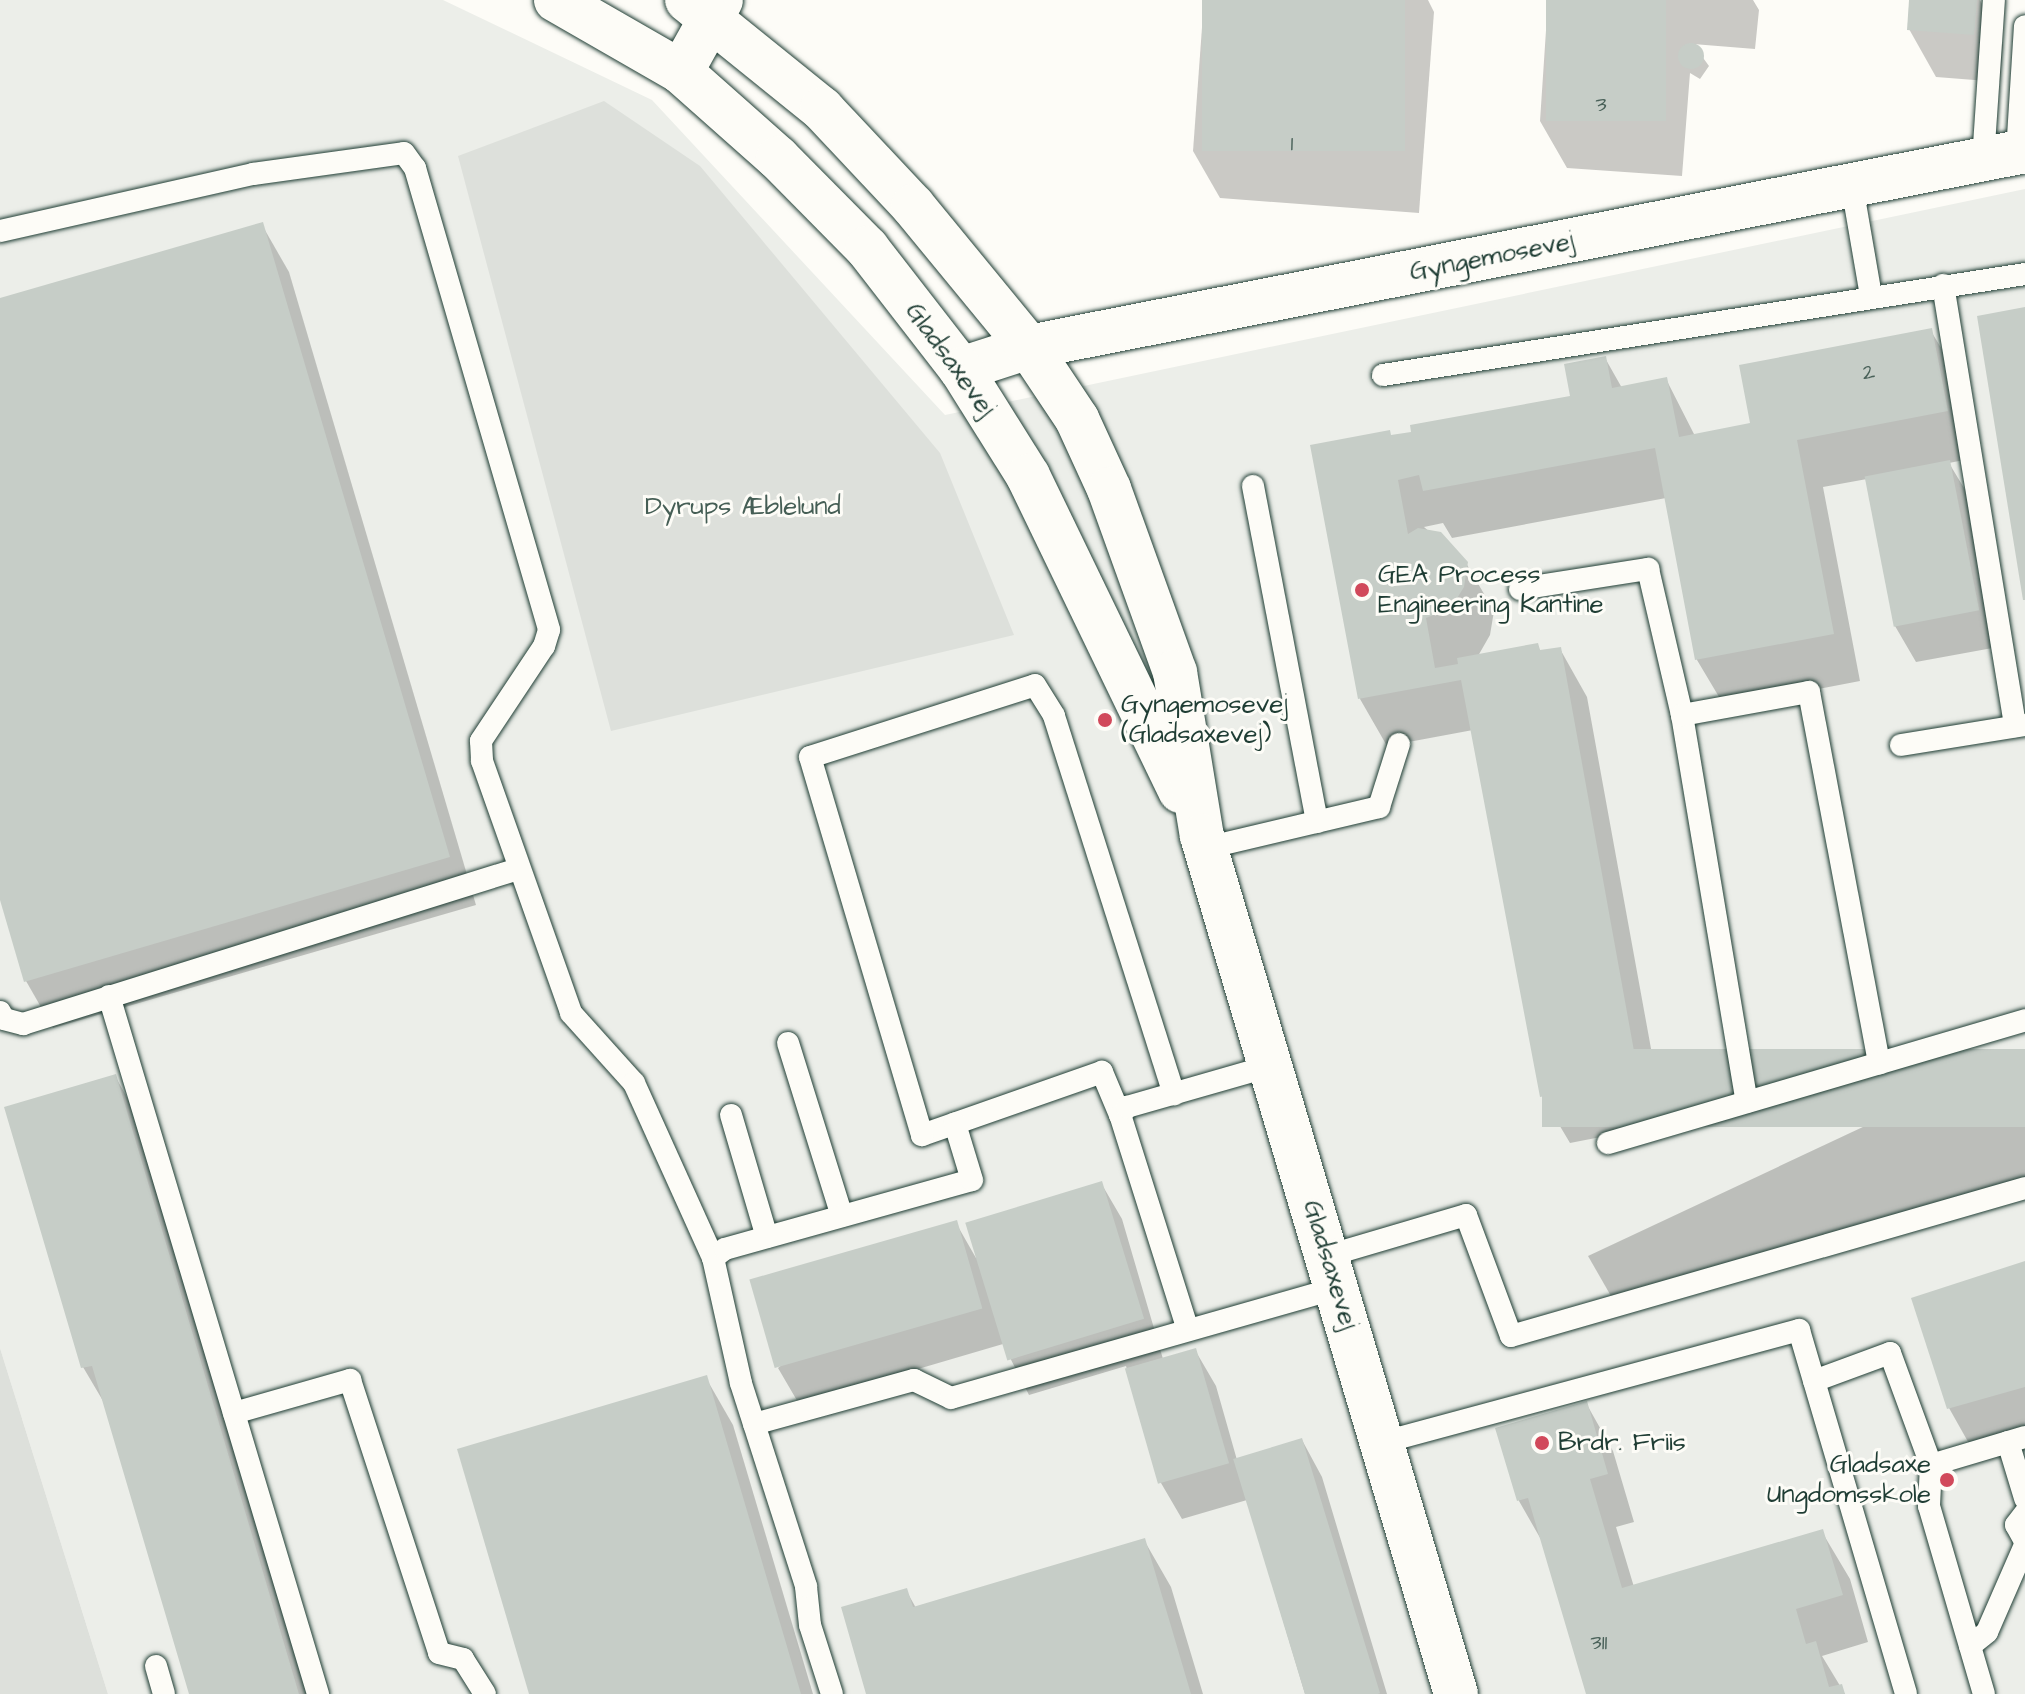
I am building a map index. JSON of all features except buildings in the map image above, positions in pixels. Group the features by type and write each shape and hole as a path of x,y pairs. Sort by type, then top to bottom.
{"street":[{"name":"Gladsaxevej","path":"556,0 681,72 778,158 867,248 961,369 1028,476 1204,842"},
{"name":"Gladsaxevej","path":"707,5 822,109 913,206 1029,347 1077,419 1109,489 1175,672 1204,842 1384,1442 1456,1694"},
{"path":"681,72 707,5"},
{"name":"Gyngemosevej","path":"961,369 1029,347 2008,154"}],"lane":[{"path":"1994,0 2008,154"},
{"path":"2008,154 2025,26"},
{"path":"0,231 253,174 404,153 415,168 549,630 544,646 481,741 482,761 571,1013 634,1083 713,1258 754,1424 806,1586 810,1625 832,1694"},
{"path":"1852,186 1871,296"},
{"path":"1383,375 2025,274"},
{"path":"1901,745 2020,725 1943,285"},
{"path":"1253,486 1317,822"},
{"path":"1520,589 1648,569 1682,715 1747,1102"},
{"path":"1174,1094 1054,716 1035,685 810,757 922,1135 1102,1072 1120,1115 1187,1327"},
{"path":"1682,715 1809,692 1879,1063"},
{"path":"1204,842 1317,822 1379,807 1399,744"},
{"path":"0,1012 4,1019 23,1024 518,869"},
{"path":"109,996 318,1694"},
{"path":"1608,1143 2025,1020"},
{"path":"788,1043 842,1216"},
{"path":"1120,1115 1127,1107 1270,1066"},
{"path":"731,1115 767,1237"},
{"path":"713,1258 725,1249 972,1180 955,1124"},
{"path":"754,1424 914,1380 951,1398 1187,1327 1332,1272 1466,1215 1511,1336 2025,1188"},
{"path":"1384,1442 1799,1330 1906,1694"},
{"path":"1814,1381 1890,1353 1931,1465 1929,1506 1984,1694"},
{"path":"234,1413 350,1380 439,1653 463,1659 485,1694"},
{"path":"1931,1465 2017,1440 2025,1498"},
{"path":"1970,1646 1987,1632 2025,1543 2016,1525 2025,1513"},
{"path":"156,1666 164,1694"}],"shaded area":[{"path":"0,0 443,0 652,100 945,415 2025,189 2025,1694 108,1694 0,1348"}],"green space":[{"name":"Dyrups Æblelund","path":"604,101 700,166 940,453 1014,635 611,731 458,156"},
{"path":"0,1348 108,1694 0,1694"}],"place":[{"name":"GEA Process Engineering Kantine","path":"1362,590"},
{"name":"Gyngemosevej (Gladsaxevej)","path":"1105,720"},
{"name":"Brdr. Friis","path":"1542,1443"},
{"name":"Gladsaxe Ungdomsskole","path":"1947,1480"}]}
